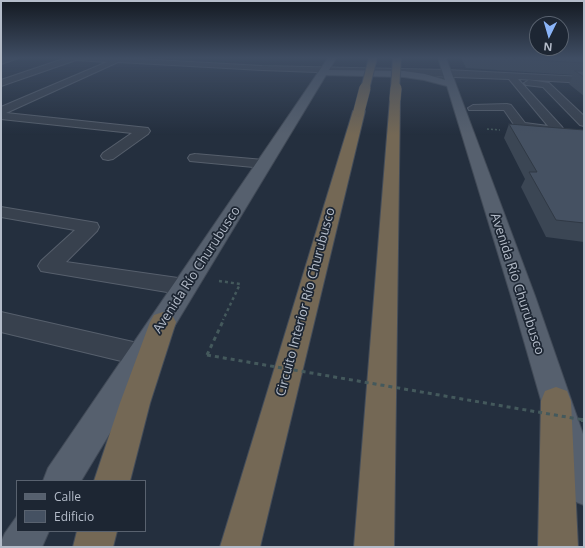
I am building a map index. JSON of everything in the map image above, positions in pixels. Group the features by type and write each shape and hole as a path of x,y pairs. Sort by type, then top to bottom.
{"highway":[{"name":"Circuito Interior Río Churubusco","path":"240,547 366,84"},
{"path":"374,547 396,84"},
{"path":"112,480 135,403 163,322"},
{"path":"556,401 558,547"},
{"path":"93,547 97,532"}],"main road":[{"name":"Avenida Río Churubusco","path":"62,480 315,84"},
{"name":"Avenida Río Churubusco","path":"457,84 584,487"},
{"path":"18,547 28,532"}],"street":[{"path":"1,111 64,84"},
{"path":"517,84 558,130"},
{"path":"544,84 579,129"},
{"path":"476,106 507,107 520,126 527,128 558,130 579,129"},
{"path":"1,116 144,131 108,156"},
{"path":"195,158 264,164"},
{"path":"1,212 90,227 49,266 189,282"},
{"path":"1,322 142,355"}],"path":[{"path":"189,282 240,284 207,355 584,420"}],"building":[{"path":"509,124 584,130 584,223 556,220 529,172 537,172"}]}
